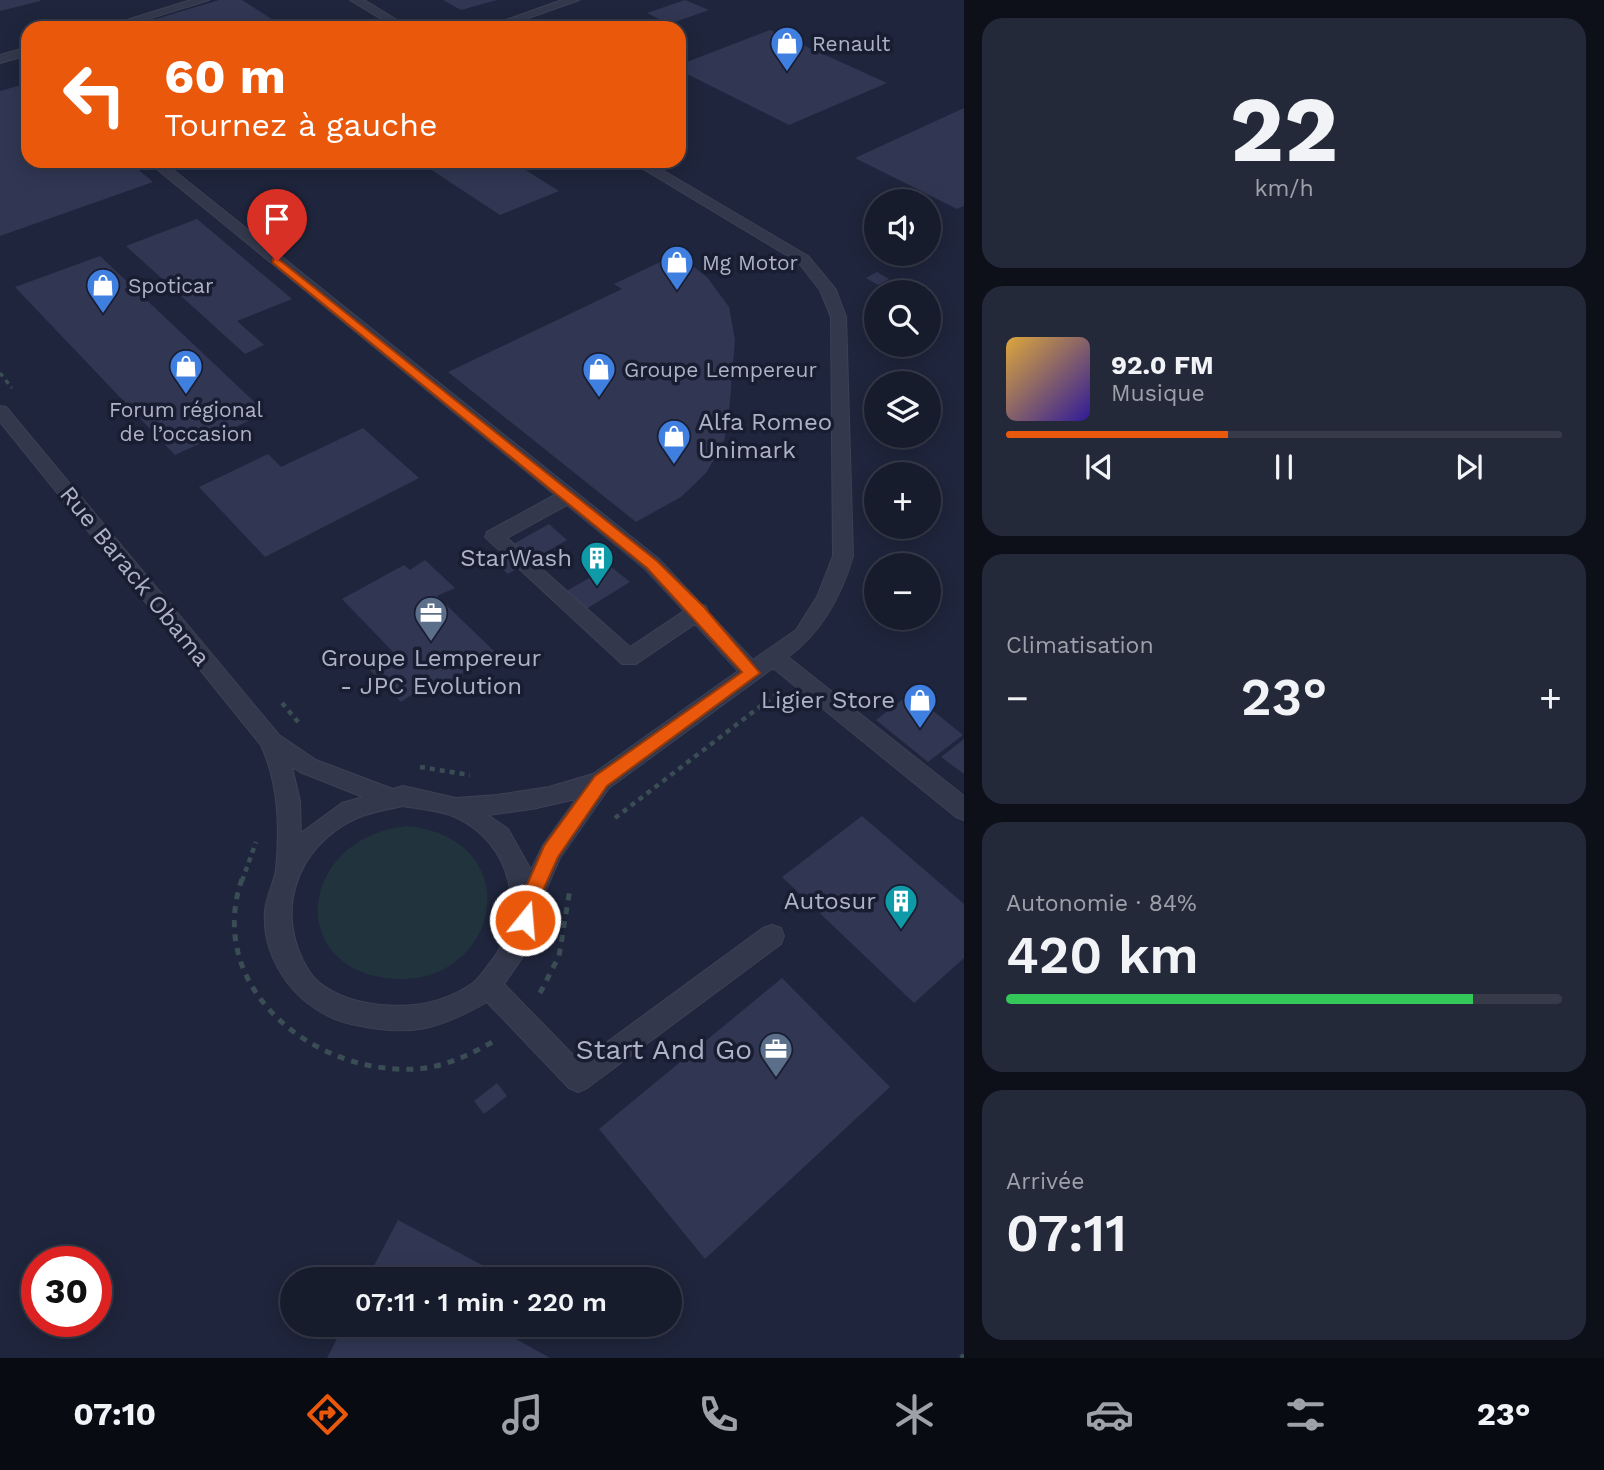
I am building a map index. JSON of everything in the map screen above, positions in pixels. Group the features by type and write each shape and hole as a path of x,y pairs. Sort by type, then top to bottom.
{"street":[{"path":"131,21 203,0"},
{"path":"356,0 392,21"},
{"path":"511,21 573,0"},
{"path":"0,59 21,55"},
{"path":"163,168 652,564 699,611 752,673"},
{"path":"455,806 500,806 544,800 601,781 803,635 814,621 834,581 842,556 839,314 825,285 803,258 649,168"},
{"name":"Rue Barack Obama","path":"0,411 270,740 282,764 290,802 287,868"},
{"path":"568,496 494,537 629,658 699,611"},
{"path":"774,657 964,810"},
{"name":"Rue Barack Obama","path":"270,740 308,766 390,798"},
{"path":"526,908 521,872 510,850 486,824 455,806 430,798 390,798 364,803 329,820 300,846 287,868 276,907 282,947 304,983 327,1002 370,1018 418,1019 463,1004 488,985 513,954 522,932 526,908 551,852 601,781"},
{"path":"488,985 578,1079 772,936"}],"shaded area":[{"path":"406,826 447,837 473,857 486,884 486,912 475,940 454,963 424,977 385,978 353,968 331,950 320,927 318,902 326,876 344,853 370,836"}],"building":[{"path":"0,0 40,0 40,1 0,11"},
{"path":"219,0 242,0 275,21 149,21"},
{"path":"443,0 497,0 461,10"},
{"path":"685,0 709,10 678,21 663,21 647,13"},
{"path":"770,30 887,83 789,125 686,74 686,62"},
{"path":"21,85 21,168 136,168 153,182 0,236 0,91"},
{"path":"964,108 964,206 957,209 941,201 941,189 917,189 855,158"},
{"path":"429,168 522,168 559,191 500,215"},
{"path":"197,219 292,299 237,321 264,345 245,354 126,246"},
{"name":"Groupe Lempereur","path":"677,254 707,277 729,307 735,340 728,425 723,444 706,473 681,497 636,522 448,372 622,289 614,284"},
{"path":"100,256 266,413 175,455 15,287"},
{"path":"877,272 889,279 869,280 866,278"},
{"path":"363,428 419,478 265,557 199,487 268,454 281,467"},
{"path":"549,524 567,540 508,574 490,557"},
{"path":"425,560 455,588 437,596 496,653 429,693 423,687 401,702 370,670 397,656 342,599 404,565 410,570"},
{"name":"StarWash","path":"610,566 630,582 583,611 563,593"},
{"path":"911,693 963,735 928,762 876,720"},
{"path":"964,739 964,774 941,757"},
{"name":"Autosur","path":"862,816 964,904 964,958 914,1003 782,877"},
{"path":"782,978 890,1087 705,1259 599,1129"},
{"path":"497,1083 507,1096 484,1114 474,1101"},
{"path":"398,1220 482,1265 481,1267 373,1267"},
{"path":"338,1337 512,1337 550,1358 327,1358"}],"place":[{"name":"Renault","path":"787,73"},
{"name":"Mg Motor","path":"677,292"},
{"name":"Spoticar","path":"103,315"},
{"name":"Forum régional de l’occasion","path":"186,396"},
{"name":"Groupe Lempereur","path":"599,399"},
{"name":"Alfa Romeo Unimark","path":"674,466"},
{"name":"StarWash","path":"597,588"},
{"name":"Groupe Lempereur - JPC Evolution","path":"431,643"},
{"name":"Ligier Store","path":"920,730"},
{"name":"Autosur","path":"901,931"},
{"name":"Start And Go","path":"776,1079"}],"route":[{"path":"277,261 652,564 699,611 752,673 601,781 551,852 526,908 525,920"}]}
